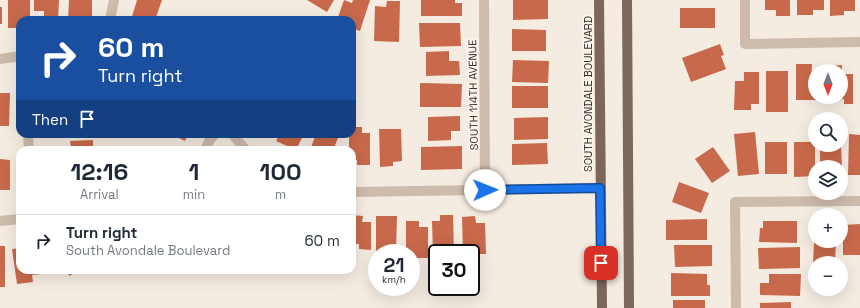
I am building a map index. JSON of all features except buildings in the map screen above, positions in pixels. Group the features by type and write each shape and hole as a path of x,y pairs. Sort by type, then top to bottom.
{"main road":[{"name":"SOUTH AVONDALE BOULEVARD","path":"599,0 602,308"},
{"path":"627,0 629,308"}],"street":[{"path":"111,16 114,0"},
{"name":"SOUTH 114TH AVENUE","path":"484,0 485,190"},
{"path":"745,0 745,44 860,42"},
{"path":"0,59 16,57"},
{"path":"236,138 242,146"},
{"path":"356,192 600,188"},
{"path":"736,308 735,202 860,201"},
{"path":"0,220 16,219"}],"route":[{"path":"485,190 600,188 601,263"}]}
